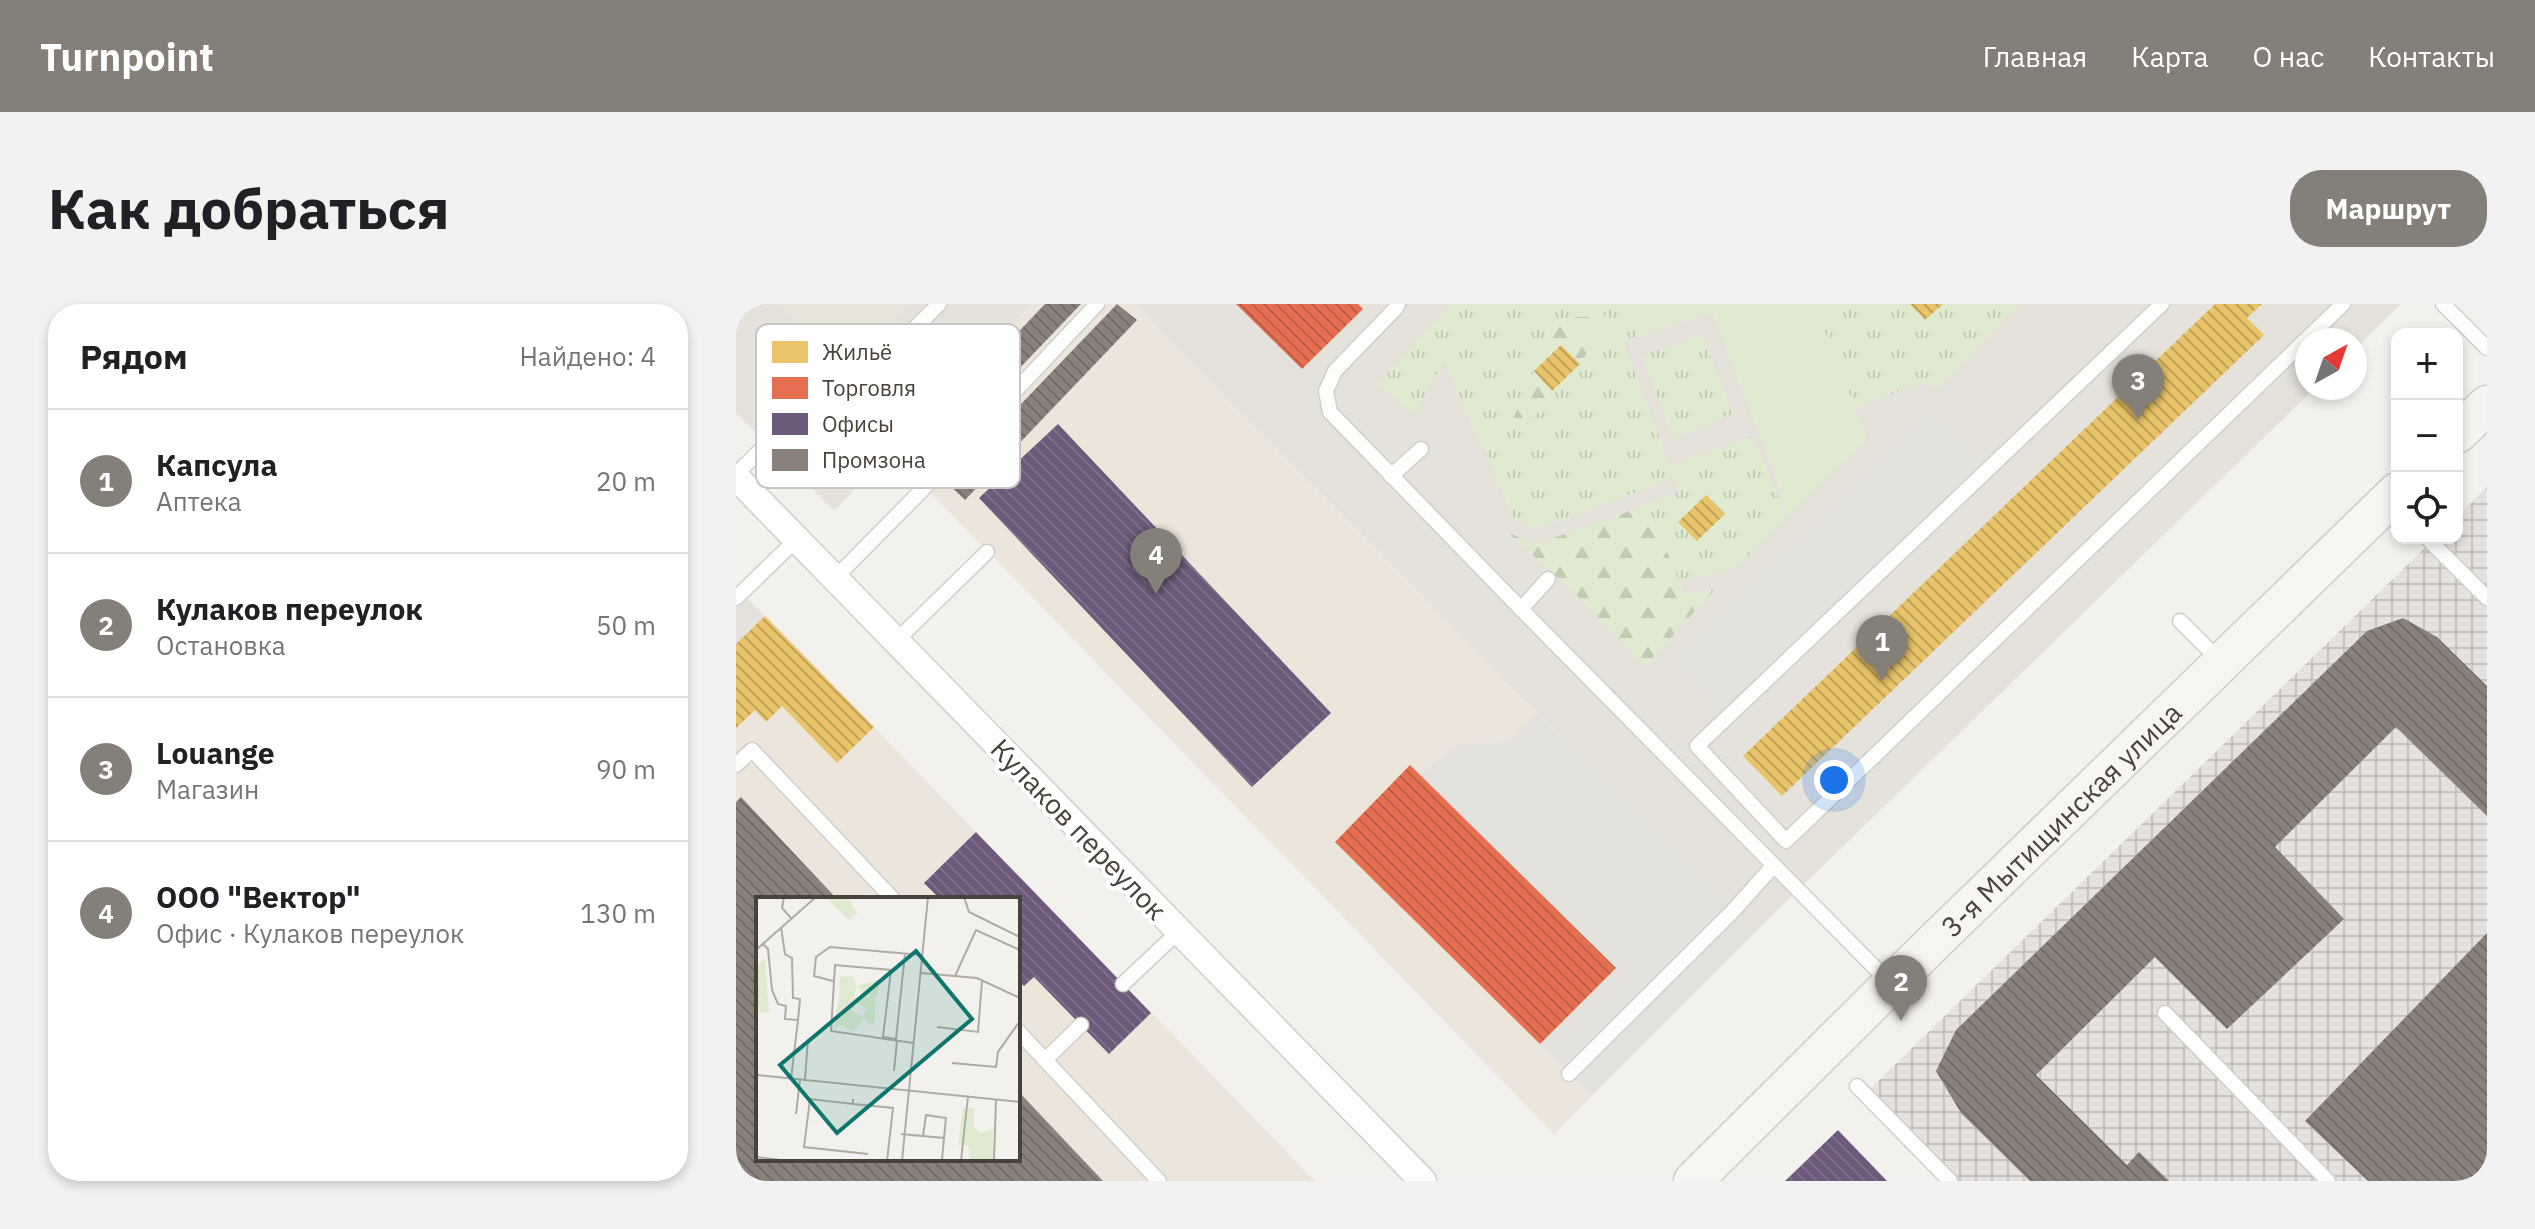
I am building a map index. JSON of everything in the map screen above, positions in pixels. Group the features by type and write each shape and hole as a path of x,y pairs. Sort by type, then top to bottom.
{"street":[{"path":"2463,428 2487,405"},
{"name":"Кулаков переулок","path":"736,475 1423,1181"},
{"name":"3-я Мытищинская улица","path":"1693,1181 2222,662 2391,503"}],"lane":[{"path":"919,324 939,304"},
{"path":"1020,386 1097,304"},
{"path":"1398,304 1335,371 1326,391 1330,412 1891,984"},
{"path":"2162,304 1697,746 1786,841 2343,304"},
{"path":"2443,304 2487,348"},
{"path":"1391,476 1421,449"},
{"path":"736,475 756,455"},
{"path":"835,578 924,488"},
{"path":"736,598 797,539"},
{"path":"2433,544 2487,598"},
{"path":"896,641 987,552"},
{"path":"1521,609 1548,579"},
{"path":"2180,621 2222,662"},
{"path":"736,765 752,750 891,897"},
{"path":"1569,1074 1733,911 1774,865"},
{"path":"1123,984 1179,931"},
{"path":"2165,1013 2328,1181"},
{"path":"1045,1060 1081,1025"},
{"path":"1020,1033 1159,1181"},
{"path":"1857,1086 1950,1181"}],"shaded area":[{"path":"736,304 1033,304 1014,324 756,324 756,433 736,413"},
{"path":"776,304 911,304 892,324 795,324"},
{"path":"1033,304 1134,304 1754,933 1554,1134 926,488 1020,488 1020,324 1014,324"},
{"path":"1134,304 2401,304 2367,337 2367,328 2295,328 2295,400 2303,400 1754,933"},
{"path":"1929,413 1987,470 1729,716 1676,661"},
{"path":"2487,487 2487,1181 1958,1181 1869,1090 2429,544 2463,544 2463,511"},
{"path":"811,488 856,488 834,511"},
{"path":"736,587 765,616 736,644"},
{"path":"765,616 1315,1181 736,1181 736,644"},
{"path":"1537,713 1754,933 1591,1096 1540,1044 1616,967 1421,775 1459,743 1508,742"}],"green space":[{"path":"1452,304 1627,304 1638,336 1623,342 1670,466 1752,436 1787,517 1735,569 1679,580 1647,505 1679,492 1674,478 1536,529 1514,518 1444,361 1415,414 1377,384","holes":["1609,316 1580,364 1552,391 1552,399 1510,426 1534,371 1561,345"]},
{"path":"1627,304 1814,304 1867,439 1787,517 1775,475 1712,312 1638,336"},
{"path":"1814,304 2020,304 1935,390 1924,381 1855,408"},
{"path":"1610,315 1580,364 1561,345 1543,336 1551,319"},
{"path":"1702,335 1733,414 1673,438 1642,356"},
{"path":"1534,371 1552,391 1552,399 1532,419 1510,426"},
{"path":"1647,505 1685,595 1714,590 1645,666 1573,591 1506,531 1534,545"}],"building: Жильё":[{"path":"1910,304 1943,304 1925,320"},
{"path":"2215,304 2262,304 2247,318 2264,335 1782,796 1743,756"},
{"path":"1561,345 1580,364 1552,391 1534,371"},
{"path":"1706,495 1725,514 1697,541 1678,522"},
{"path":"765,616 874,727 837,763 782,706 766,722 755,710 736,728 736,644"}],"building: Торговля":[{"path":"1236,304 1358,304 1363,309 1302,369"},
{"path":"1410,765 1616,968 1540,1044 1335,842"}],"building: Офисы":[{"path":"1058,424 1331,713 1252,787 979,498 990,488 1020,488 1020,460"},
{"path":"976,832 1151,1013 1109,1054 1034,977 1024,986 1020,982 1020,897 938,897 924,883"},
{"path":"1838,1130 1887,1181 1785,1181"}],"building: Промзона":[{"path":"1045,304 1081,304 1020,368 1020,330"},
{"path":"1117,304 1137,320 1020,442 1020,405"},
{"path":"952,488 976,488 965,500"},
{"path":"2403,618 2437,637 2487,686 2487,816 2396,727 2275,847 2344,919 2227,1029 2155,957 2036,1075 2127,1165 2139,1152 2169,1181 2030,1181 1961,1113 1936,1071 1956,1030 2367,631"},
{"path":"741,797 835,897 756,897 756,1161 1020,1161 1020,1093 1103,1181 736,1181 736,802"},
{"path":"2487,933 2487,1181 2368,1181 2305,1121"}],"place":[{"name":"Louange","path":"2138,420"},
{"name":"ООО \"Вектор\"","path":"1156,594"},
{"name":"Капсула","path":"1882,681"},
{"name":"Кулаков переулок","path":"1901,1021"}]}
